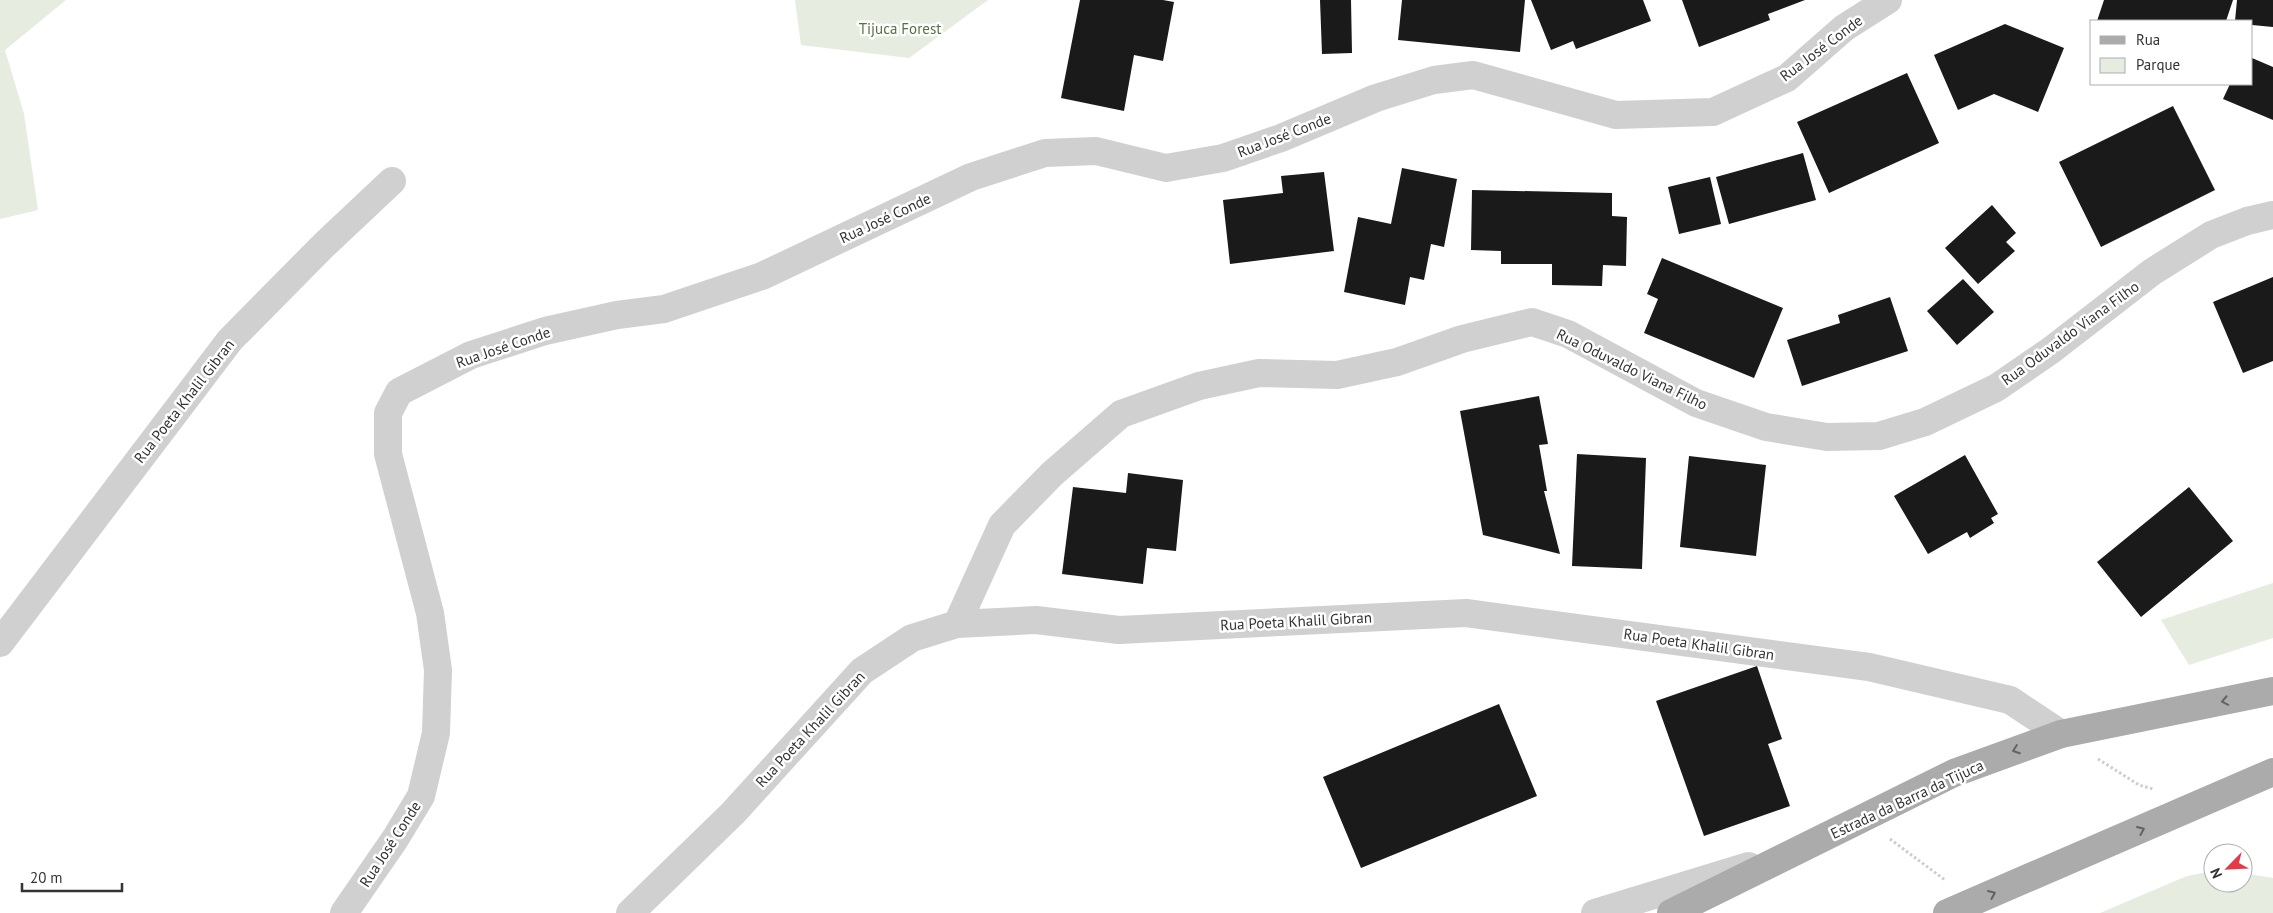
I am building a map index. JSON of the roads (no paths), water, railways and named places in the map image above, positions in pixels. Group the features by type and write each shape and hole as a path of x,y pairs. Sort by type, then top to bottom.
{"main road":[{"name":"Estrada da Barra da Tijuca","path":"1671,913 1954,773 2061,734 2273,691"},
{"path":"1947,913 2273,772"}],"street":[{"name":"Rua José Conde","path":"344,913 395,839 421,796 436,734 438,670 430,613 388,454 388,413 399,392 471,355 545,331 617,315 664,309 762,276 972,177 1045,153 1096,150 1166,168 1222,158 1281,138 1376,98 1434,80 1473,75 1616,115 1713,112 1787,78 1844,28 1888,0"},
{"name":"Rua Poeta Khalil Gibran","path":"0,643 230,340 324,245 392,181"},
{"name":"Rua Oduvaldo Viana Filho","path":"957,624 1002,524 1052,474 1121,414 1199,386 1259,373 1337,375 1397,362 1462,339 1532,322 1568,334 1696,403 1766,427 1827,437 1879,436 1925,422 1996,388 2050,351 2152,272 2211,235 2247,221 2273,215"},
{"name":"Rua Poeta Khalil Gibran","path":"630,913 733,813 862,671 912,638 957,624 1036,620 1120,630 1466,613 1868,667 2010,700 2061,734"},
{"path":"1595,913 1798,851"}],"park label":[{"name":"Tijuca Forest","path":"900,28"}]}
